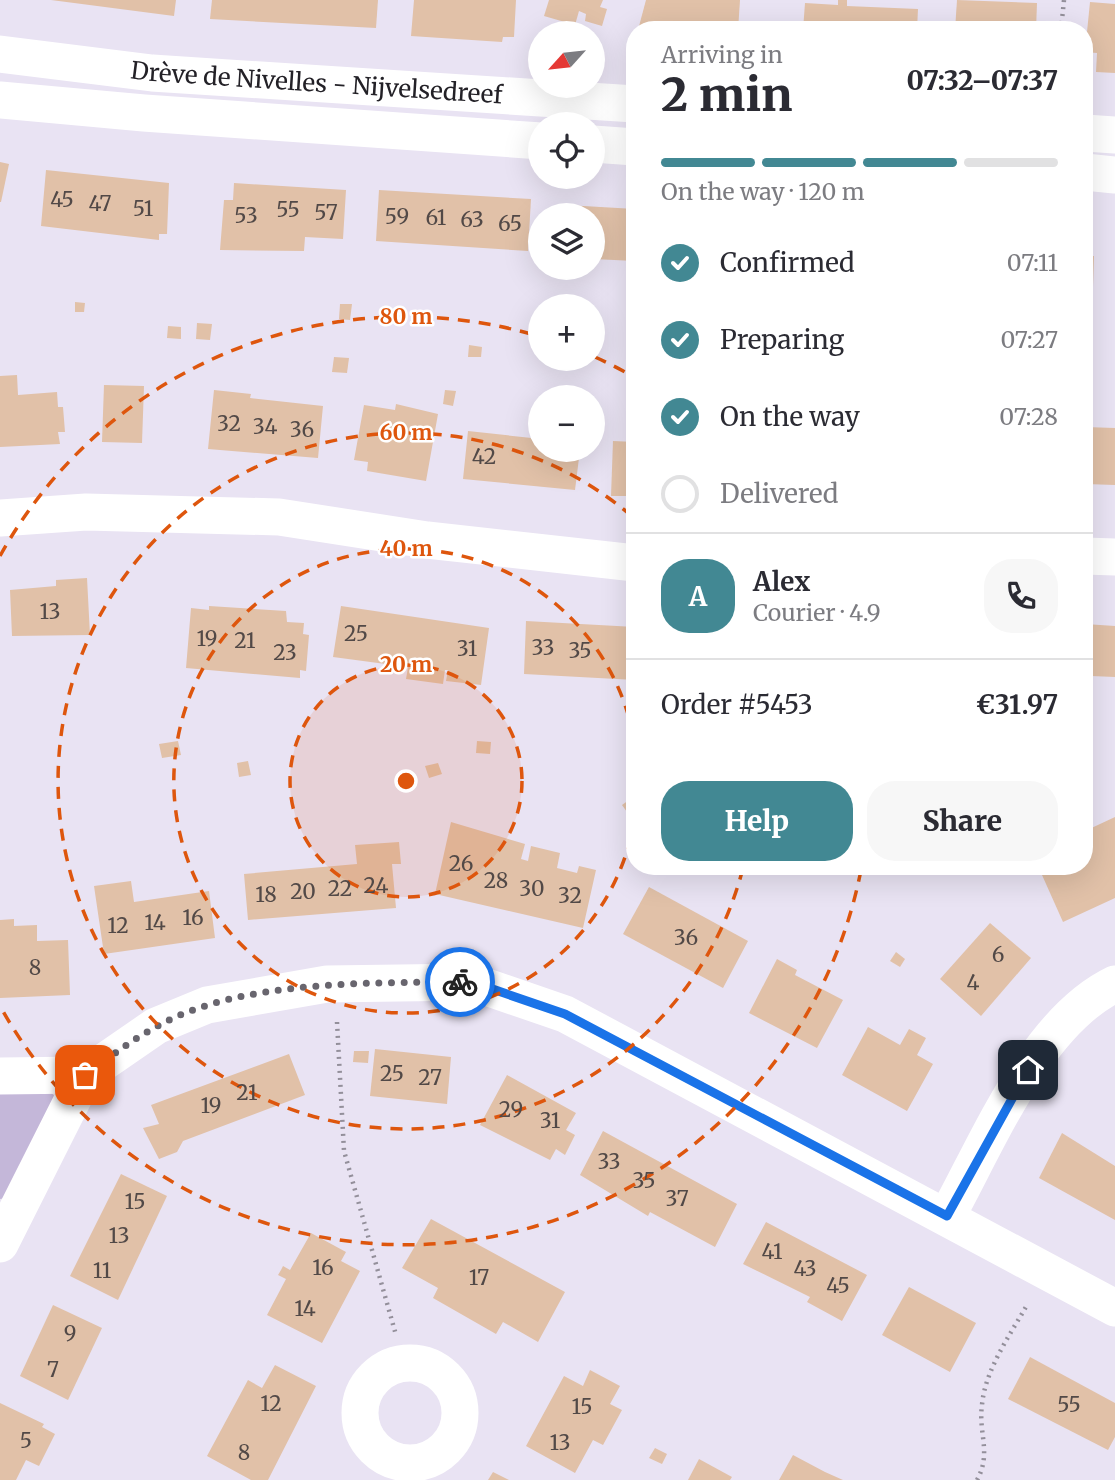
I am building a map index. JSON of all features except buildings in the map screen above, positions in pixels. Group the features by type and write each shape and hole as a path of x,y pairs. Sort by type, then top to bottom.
{"street":[{"name":"Drève de Nivelles - Nijvelsedreef","path":"0,54 152,73 626,103"},
{"name":"Drève de Nivelles - Nijvelsedreef","path":"0,100 528,140"},
{"path":"1093,134 1115,135"},
{"path":"605,145 626,146"},
{"path":"1093,173 1115,175"},
{"path":"0,518 86,512 279,517 427,540 626,562"},
{"path":"1093,556 1115,557"},
{"path":"0,1243 85,1075 156,1026 207,1005 327,984 472,982 565,1014 1115,1308"},
{"path":"947,1216 1028,1070 1064,1024 1100,991 1115,984"},
{"path":"0,1076 85,1075"}],"path":[{"path":"1062,21 1064,0"},
{"path":"337,1017 344,1151 396,1335"},
{"path":"977,1480 985,1464 981,1404 996,1361 1028,1303"}],"shaded area":[{"path":"0,1089 49,1090 56,1098 6,1198 0,1199"}],"way so far":[{"path":"85,1075 156,1026 207,1005 327,984 460,982"}],"route":[{"path":"460,982 472,982 565,1014 947,1216 1028,1070"}]}
